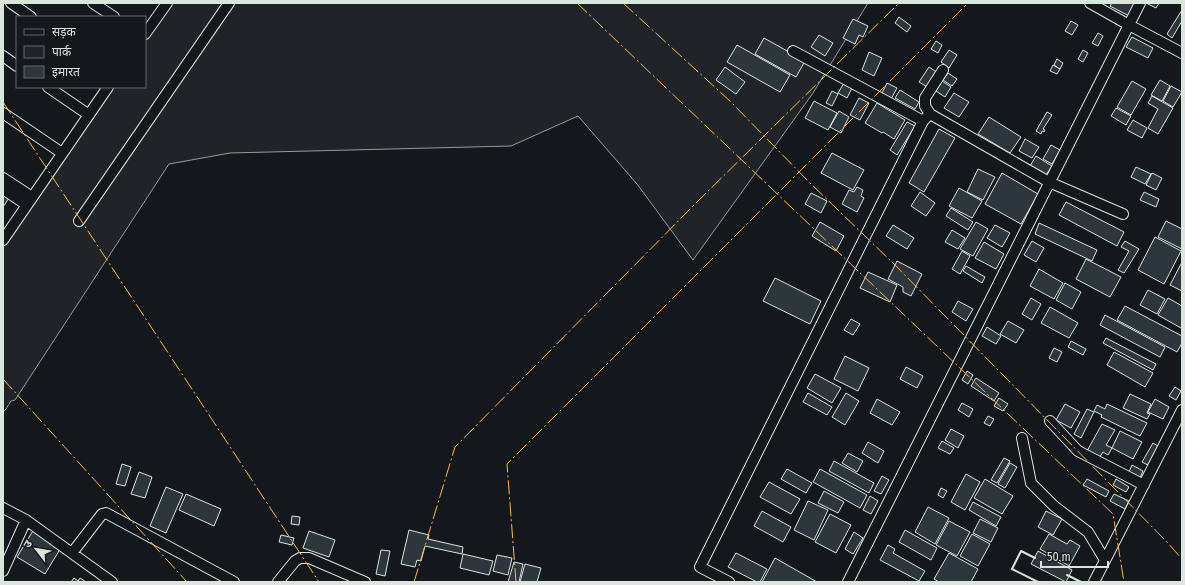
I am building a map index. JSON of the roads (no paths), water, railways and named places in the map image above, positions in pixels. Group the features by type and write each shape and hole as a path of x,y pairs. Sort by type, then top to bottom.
{"street":[{"path":"11,3 30,16"},
{"path":"93,3 112,16"},
{"path":"146,33 167,3"},
{"path":"79,221 229,3"},
{"path":"1090,3 1129,26 1182,53"},
{"path":"848,582 1140,3"},
{"path":"793,51 1049,182 1123,214"},
{"path":"3,56 16,65"},
{"path":"729,582 700,567 926,118 924,98 943,70"},
{"path":"49,88 88,115"},
{"path":"3,240 107,88"},
{"path":"3,113 62,153"},
{"path":"3,178 30,201"},
{"path":"3,189 30,201"},
{"path":"1094,582 1182,410"},
{"path":"1050,422 1078,451 1144,486"},
{"path":"1022,438 1031,483 1054,506 1088,532 1105,560"},
{"path":"3,508 26,520 112,582"},
{"path":"72,553 102,514 106,513 234,582"},
{"path":"3,571 26,520"},
{"path":"278,582 295,561 300,558 308,558 365,582"}]}
